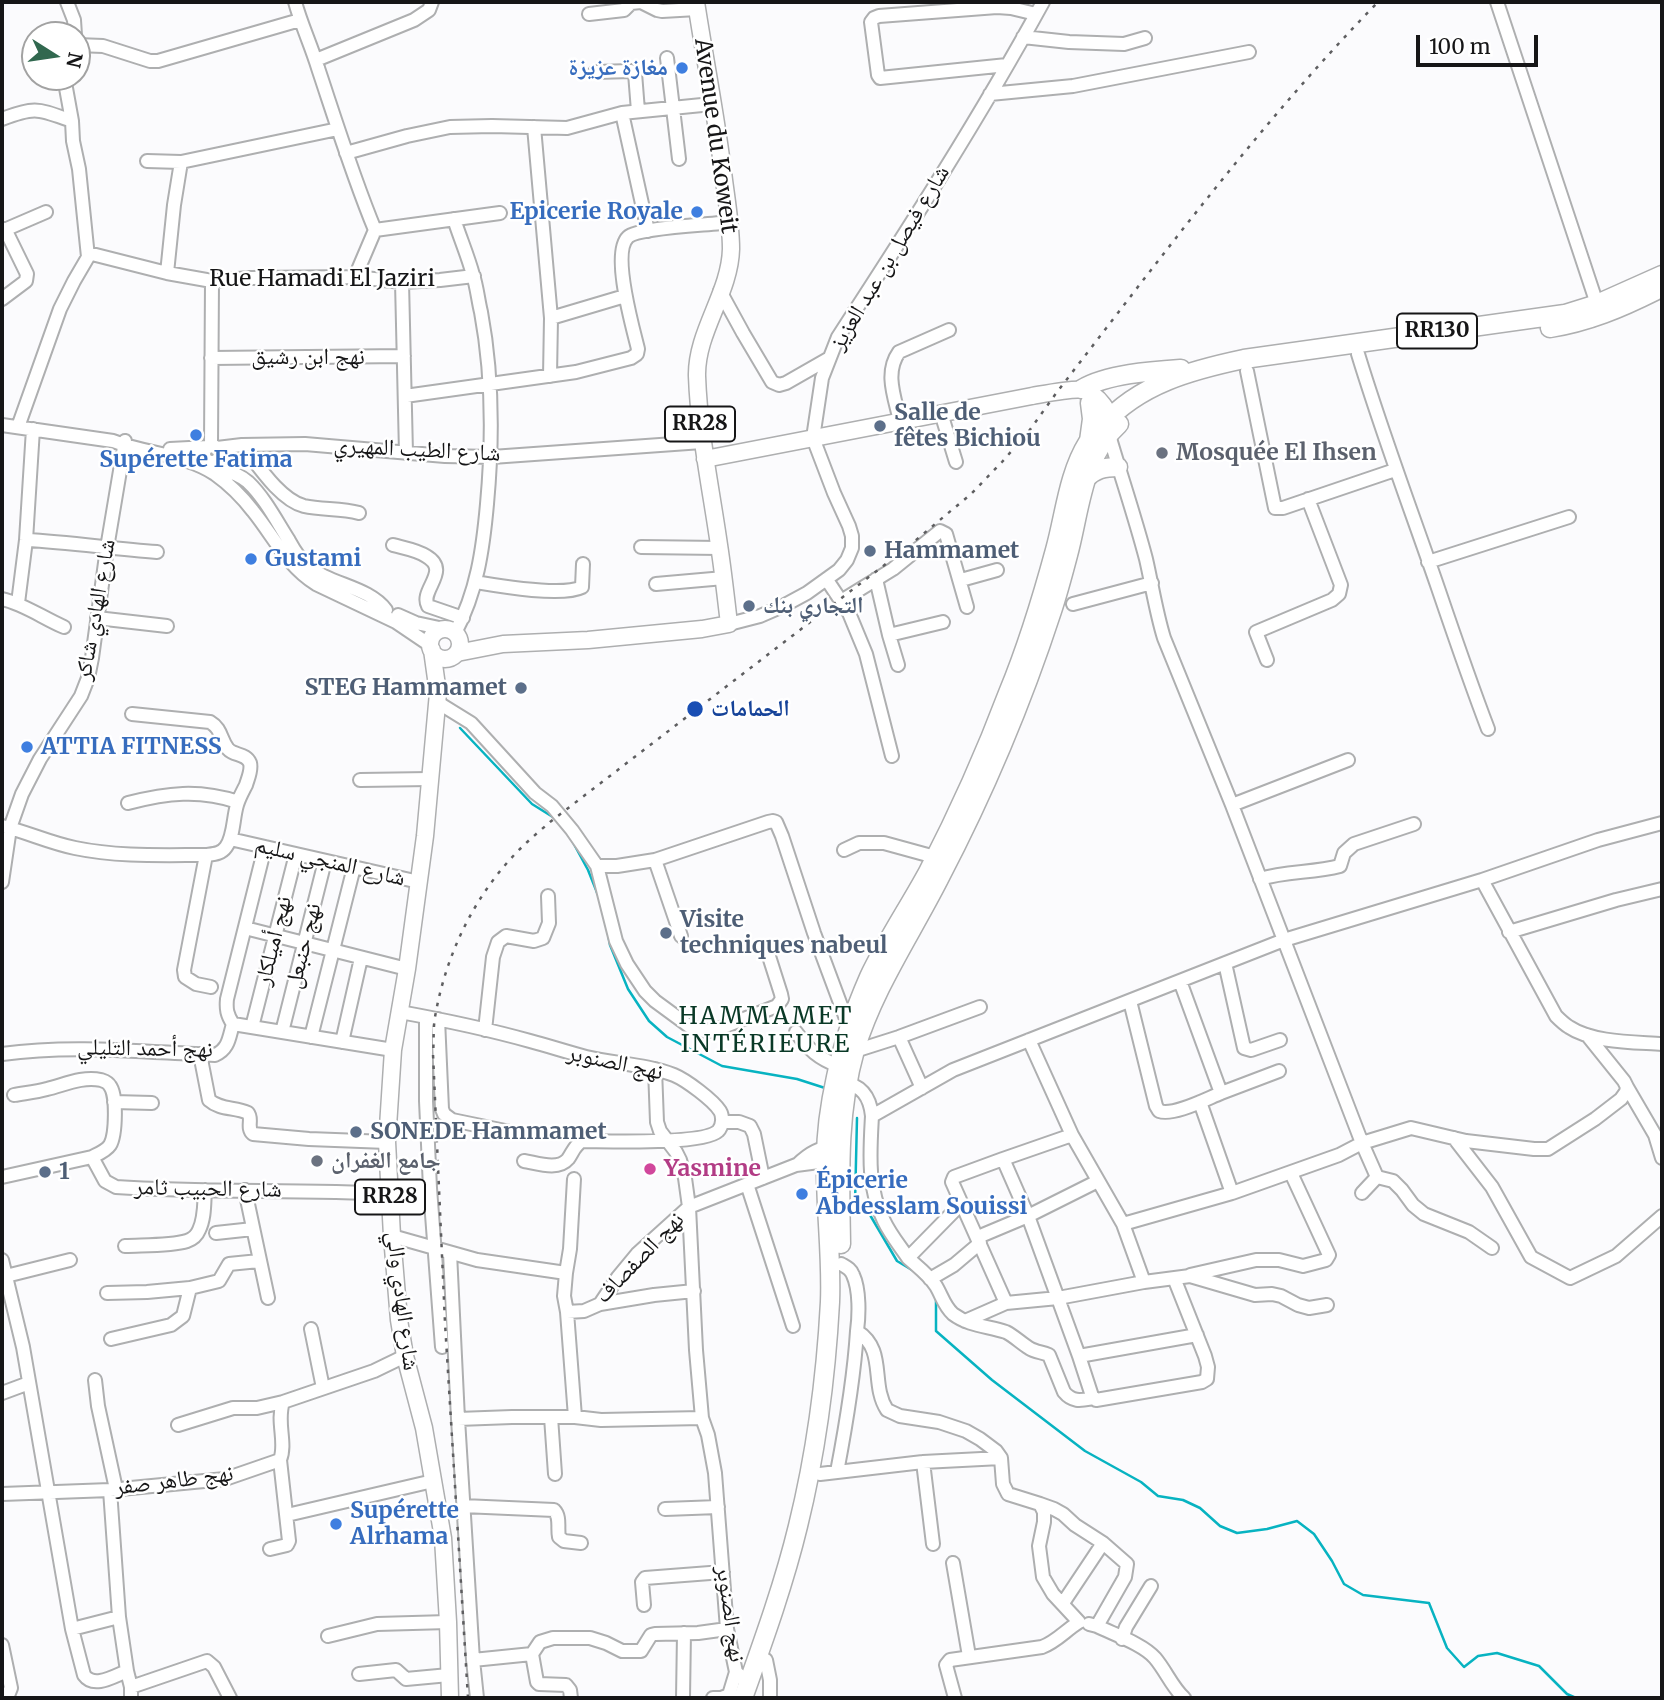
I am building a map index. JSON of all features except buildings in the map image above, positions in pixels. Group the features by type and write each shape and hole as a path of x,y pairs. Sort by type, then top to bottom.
{"highway":[{"name":"RR130","path":"840,1085 867,1014 968,821 1019,703 1052,610 1090,465 1126,403 1169,380 1205,367 1244,359 1565,314 1597,304 1662,275"},
{"name":"RR130","path":"736,1693 785,1575 810,1474 830,1299 833,1154 849,1027 870,975 935,857 1010,689 1038,609 1075,470 1088,441 1110,430 1147,401 1173,387 1219,375 1580,323 1626,306 1662,288"},
{"path":"1088,441 1092,419 1082,394 1090,384 1158,371 1205,367"},
{"path":"1086,480 1090,474 1102,468 1118,467"},
{"name":"RR130","path":"736,1693 766,1660 829,1473 841,1264 833,1154"}],"main road":[{"name":"Avenue du Koweit","path":"696,5 730,222 731,251 728,268 702,341 697,364 702,442 720,548 729,624"},
{"path":"705,459 1032,396 1082,394 1110,430"},
{"path":"453,642 446,659 440,658 431,648 434,635 453,642 503,644 588,640 729,624"},
{"name":"RR28","path":"438,698 453,642"},
{"name":"RR28","path":"431,648 438,698"},
{"name":"شارع الهادي والي","path":"438,698 425,836 393,1050 387,1142 392,1236 405,1356 424,1428 443,1538 450,1698"}],"street":[{"path":"67,2 74,21"},
{"path":"295,2 375,230 355,277"},
{"path":"316,60 414,20 429,10 432,2"},
{"path":"589,14 624,10 631,3 641,2 657,10 660,6 696,5"},
{"name":"شارع فيصل بن عبد العزيز","path":"813,438 822,378 838,337 917,214 1043,2"},
{"path":"1497,2 1597,304"},
{"path":"1007,65 880,78 871,22 879,16 997,8 1011,8 1036,14"},
{"path":"91,46 103,46 150,61 158,61 300,20"},
{"path":"1023,37 1124,44 1145,38"},
{"path":"990,94 1073,86 1249,52"},
{"path":"667,58 679,159"},
{"path":"595,72 635,73 638,111"},
{"path":"18,427 57,318 74,281 87,261 79,169 67,91"},
{"path":"346,153 450,127 568,128 622,113 712,104"},
{"path":"2,119 32,110 48,112 72,121"},
{"path":"622,113 648,231"},
{"path":"534,127 551,318 550,376"},
{"path":"147,161 181,162 338,129"},
{"path":"167,273 181,162"},
{"path":"2,299 26,281 27,274 3,230 46,212"},
{"path":"375,230 500,213"},
{"path":"212,281 210,460 304,576 372,597 386,610 453,642 475,582 483,549 492,457 491,382 485,333 474,276 454,219"},
{"path":"405,396 491,382 550,376 635,356 638,349 625,296 622,267 625,240 629,236 648,231 730,222"},
{"name":"Rue Hamadi El Jaziri","path":"88,253 167,273 212,281 355,277 402,282 440,281 474,276"},
{"path":"402,282 406,453"},
{"path":"720,291 772,382 779,385 786,383 828,359"},
{"path":"551,318 625,296"},
{"path":"900,421 891,383 896,356 899,352 949,330"},
{"path":"1358,354 1395,470 1488,729"},
{"name":"نهج ابن رشيق","path":"211,358 404,356"},
{"path":"1247,371 1273,505 1277,509 1395,470"},
{"path":"941,413 956,462"},
{"path":"2,425 210,460"},
{"path":"18,603 26,540 33,429"},
{"path":"1110,430 1152,583 1158,621 1164,638 1377,1177"},
{"path":"729,624 760,616 783,606 827,579 847,560 852,548 852,536 813,438"},
{"name":"شارع الطيب المهيري","path":"121,443 170,449 210,460 242,444 305,444 445,456 492,457 702,442"},
{"name":"شارع الهادي شاكر","path":"2,882 6,827 40,759 81,696 88,678 121,443"},
{"path":"242,444 289,500 301,505 359,513"},
{"path":"1267,660 1256,632 1332,600 1341,590 1308,499"},
{"path":"1428,562 1569,517"},
{"path":"841,601 909,558 940,531 946,534 967,607"},
{"path":"26,540 62,541 157,552"},
{"path":"393,545 421,553 433,560 437,570 425,599 426,604 463,618"},
{"path":"641,547 720,548"},
{"path":"475,582 543,591 576,590 582,587 583,564"},
{"path":"961,580 997,570"},
{"path":"318,579 397,622 431,648"},
{"path":"656,584 723,579"},
{"path":"827,579 853,622 866,654 892,757"},
{"path":"876,579 898,665"},
{"path":"1073,604 1152,583"},
{"path":"2,599 18,603 64,627"},
{"path":"97,618 167,626"},
{"path":"889,635 943,621"},
{"path":"438,698 471,723 572,830 597,866 616,941 627,964 655,1001 689,1026 713,1031 777,1006 782,999 767,950"},
{"path":"132,714 199,720 215,725 226,747 233,754 243,756 250,764 250,774 238,802 230,839"},
{"path":"1232,805 1348,760"},
{"path":"360,780 430,779"},
{"path":"128,803 185,793 210,794 238,802"},
{"path":"597,866 654,860 768,822 776,822 849,1027"},
{"path":"872,1116 953,1070 1284,940 1482,880 1598,840 1662,823"},
{"path":"1260,878 1340,866 1343,853 1354,844 1415,824"},
{"path":"6,827 86,850 140,855 206,855 184,970 185,977 190,981 211,987"},
{"name":"شارع المنجي سليم","path":"206,855 217,854 225,849 230,839 419,882"},
{"path":"844,850 859,843 884,843 935,857"},
{"path":"233,1024 226,1008 227,999 265,847"},
{"name":"نهج أميلكار","path":"252,1027 296,854"},
{"path":"654,860 681,936"},
{"name":"نهج حنبعل","path":"282,1032 325,861"},
{"path":"311,1037 354,867"},
{"path":"1482,880 1556,1016 1568,1027 1587,1035 1611,1040 1662,1044"},
{"path":"1510,932 1662,888"},
{"path":"485,1030 491,964 498,942 506,936 534,941 543,938 549,923 548,896"},
{"path":"245,928 407,969"},
{"path":"342,1042 361,958"},
{"path":"1225,963 1244,1048 1251,1050 1280,1040"},
{"path":"1180,981 1221,1093"},
{"path":"1130,1001 1159,1111 1164,1113 1200,1102 1279,1071"},
{"path":"855,1051 980,1007"},
{"name":"نهج الصنوبر","path":"400,1012 485,1030 569,1053 655,1069 684,1080 694,1087 720,1111 722,1122"},
{"path":"432,1018 444,1114 452,1120 515,1133"},
{"path":"432,1018 426,1101 442,1347"},
{"name":"نهج أحمد التليلي","path":"2,1054 80,1048 215,1055 227,1045 233,1024 393,1050"},
{"path":"796,1032 840,1085 867,1098 870,1104 874,1195 884,1222 908,1258 930,1279 944,1304 953,1313 965,1321 1008,1333 1034,1351 1049,1355 1068,1398 1074,1401 1094,1398 1099,1400 1207,1379 1208,1367 1174,1278"},
{"path":"1587,1035 1626,1087 1655,1135 1662,1158"},
{"path":"899,1037 922,1088"},
{"path":"1029,1041 1072,1135 1123,1224 1144,1282"},
{"path":"200,1054 209,1100 216,1105 248,1113 251,1117 249,1129 253,1133 309,1139 387,1142"},
{"name":"نهج الصنوبر","path":"655,1069 657,1122 680,1160 689,1207 702,1418 712,1452 727,1629 736,1693"},
{"path":"2,1177 92,1157 108,1147 113,1139 114,1102 110,1085 103,1080 69,1082 14,1095"},
{"path":"1123,1224 1232,1193 1339,1155 1362,1143 1411,1128 1490,1144 1548,1149 1621,1099 1626,1087"},
{"path":"114,1102 152,1103"},
{"path":"1200,1102 1232,1193"},
{"path":"524,1161 560,1164 567,1160 574,1147 582,1141 688,1139 712,1134 721,1128 722,1122 739,1122 750,1126 754,1134 763,1178"},
{"path":"1006,1303 952,1182 954,1177 1072,1135"},
{"path":"1453,1138 1492,1187 1531,1257 1570,1278 1616,1256 1662,1216"},
{"name":"نهج الصفصاف","path":"392,1236 477,1260 566,1273 564,1296 567,1312 584,1311 600,1304 637,1254 689,1207 796,1165 812,1152 833,1154"},
{"name":"شارع الحبيب ثامر","path":"92,1157 105,1181 116,1187 390,1195"},
{"path":"1003,1159 1028,1216 1094,1398"},
{"path":"965,1321 1006,1303 1058,1298 1190,1276 1256,1260 1279,1260 1303,1266 1326,1260 1329,1255 1291,1173"},
{"path":"1363,1193 1377,1177"},
{"path":"1377,1177 1393,1181 1413,1205 1424,1213 1450,1223 1492,1248"},
{"path":"566,1273 570,1249 573,1179"},
{"path":"930,1279 954,1265 979,1240 1098,1181"},
{"path":"747,1184 793,1326"},
{"path":"125,1246 187,1241 194,1238 201,1225 205,1190"},
{"path":"245,1190 268,1298"},
{"path":"908,1258 961,1204"},
{"path":"216,1233 253,1229"},
{"path":"450,1253 463,1506 477,1698"},
{"path":"2,1260 23,1347 72,1629 84,1675 88,1680 99,1681 127,1671"},
{"path":"6,1276 70,1260"},
{"path":"107,1293 190,1288 219,1280 229,1264 259,1261"},
{"path":"841,1264 849,1268 853,1275 858,1309 857,1331 847,1423 829,1473 923,1462 1001,1458"},
{"path":"1190,1276 1255,1295 1281,1296 1298,1306 1309,1308 1327,1305"},
{"path":"111,1339 177,1322 183,1316 190,1288"},
{"path":"600,1304 694,1291"},
{"path":"567,1312 575,1418"},
{"path":"311,1329 323,1388"},
{"path":"857,1331 873,1347 880,1392 887,1410 900,1416 939,1422 980,1439 1001,1458 1003,1484 1008,1494 1063,1514 1127,1564 1125,1577 1097,1626"},
{"path":"1079,1356 1197,1335"},
{"path":"178,1425 233,1408 257,1408 284,1402 374,1371 405,1356"},
{"path":"95,1380 113,1489 119,1618 131,1693 207,1661 214,1667 230,1698"},
{"path":"2,1393 29,1383"},
{"path":"270,1549 289,1543 290,1538 280,1460 280,1411 284,1402"},
{"path":"551,1417 555,1474"},
{"path":"458,1419 702,1418"},
{"name":"نهج طاهر صفر","path":"2,1494 113,1489 225,1479 280,1460"},
{"path":"923,1462 933,1544"},
{"path":"287,1515 433,1481"},
{"path":"1040,1504 1044,1512 1044,1522 1038,1546 1043,1577 1053,1594 1079,1622 1097,1626 1152,1655 1184,1698"},
{"path":"463,1506 554,1510 558,1517 559,1537 564,1541 581,1543"},
{"path":"665,1509 718,1507"},
{"path":"1063,1603 1103,1543"},
{"path":"953,1563 969,1656"},
{"path":"645,1605 642,1582 645,1577 723,1572"},
{"path":"1122,1639 1126,1627 1151,1586"},
{"path":"72,1629 119,1618"},
{"path":"328,1636 377,1625 448,1622"},
{"path":"955,1698 946,1665 950,1660 1042,1647 1079,1622"},
{"path":"571,1698 566,1685 537,1682 532,1654 540,1642 552,1638 590,1638 628,1652 642,1650 651,1635 655,1634 727,1629"},
{"path":"683,1698 684,1633"},
{"path":"2,1644 11,1688 9,1693 2,1694"},
{"path":"473,1660 532,1654"},
{"path":"766,1660 770,1698"},
{"path":"359,1674 396,1670 406,1679 449,1675"},
{"path":"713,1698 736,1693"}],"waterway":[{"path":"460,728 532,804 556,819"},
{"path":"569,835 598,895"},
{"path":"607,928 610,945 628,989 649,1021 667,1037 722,1066 797,1079 825,1088"},
{"path":"857,1118 855,1204 870,1215 897,1261 917,1273"},
{"path":"936,1296 936,1331 992,1380 1085,1451 1141,1482 1158,1496 1183,1500 1200,1508 1220,1526 1237,1533 1297,1521 1314,1534 1344,1584 1363,1595 1429,1603 1447,1648 1464,1667 1478,1656 1497,1653 1539,1666 1567,1694 1576,1698"}],"railway":[{"path":"468,1698 445,1323 433,1054 434,1022 440,993 465,925 506,865 550,822 904,550 971,494 1029,431 1212,192 1293,95 1378,2"}],"place":[{"name":"مغازة عزيزة","path":"682,68"},
{"name":"Epicerie Royale","path":"697,212"},
{"name":"Salle de fêtes Bichiou","path":"880,426"},
{"name":"Supérette Fatima","path":"196,435"},
{"name":"Mosquée El Ihsen","path":"1162,453"},
{"name":"Hammamet","path":"870,551"},
{"name":"Gustami","path":"251,559"},
{"name":"التجاري بنك","path":"749,606"},
{"name":"STEG Hammamet","path":"521,688"},
{"name":"الحمامات","path":"695,709"},
{"name":"ATTIA FITNESS","path":"27,747"},
{"name":"Visite techniques nabeul","path":"666,933"},
{"name":"SONEDE Hammamet","path":"356,1132"},
{"name":"جامع الغفران","path":"317,1161"},
{"name":"Yasmine","path":"650,1169"},
{"name":"1","path":"45,1172"},
{"name":"Épicerie Abdesslam Souissi","path":"802,1194"},
{"name":"Supérette Alrhama","path":"336,1524"}],"district":[{"name":"HAMMAMET INTÉRIEURE","path":"766,1031"}]}
